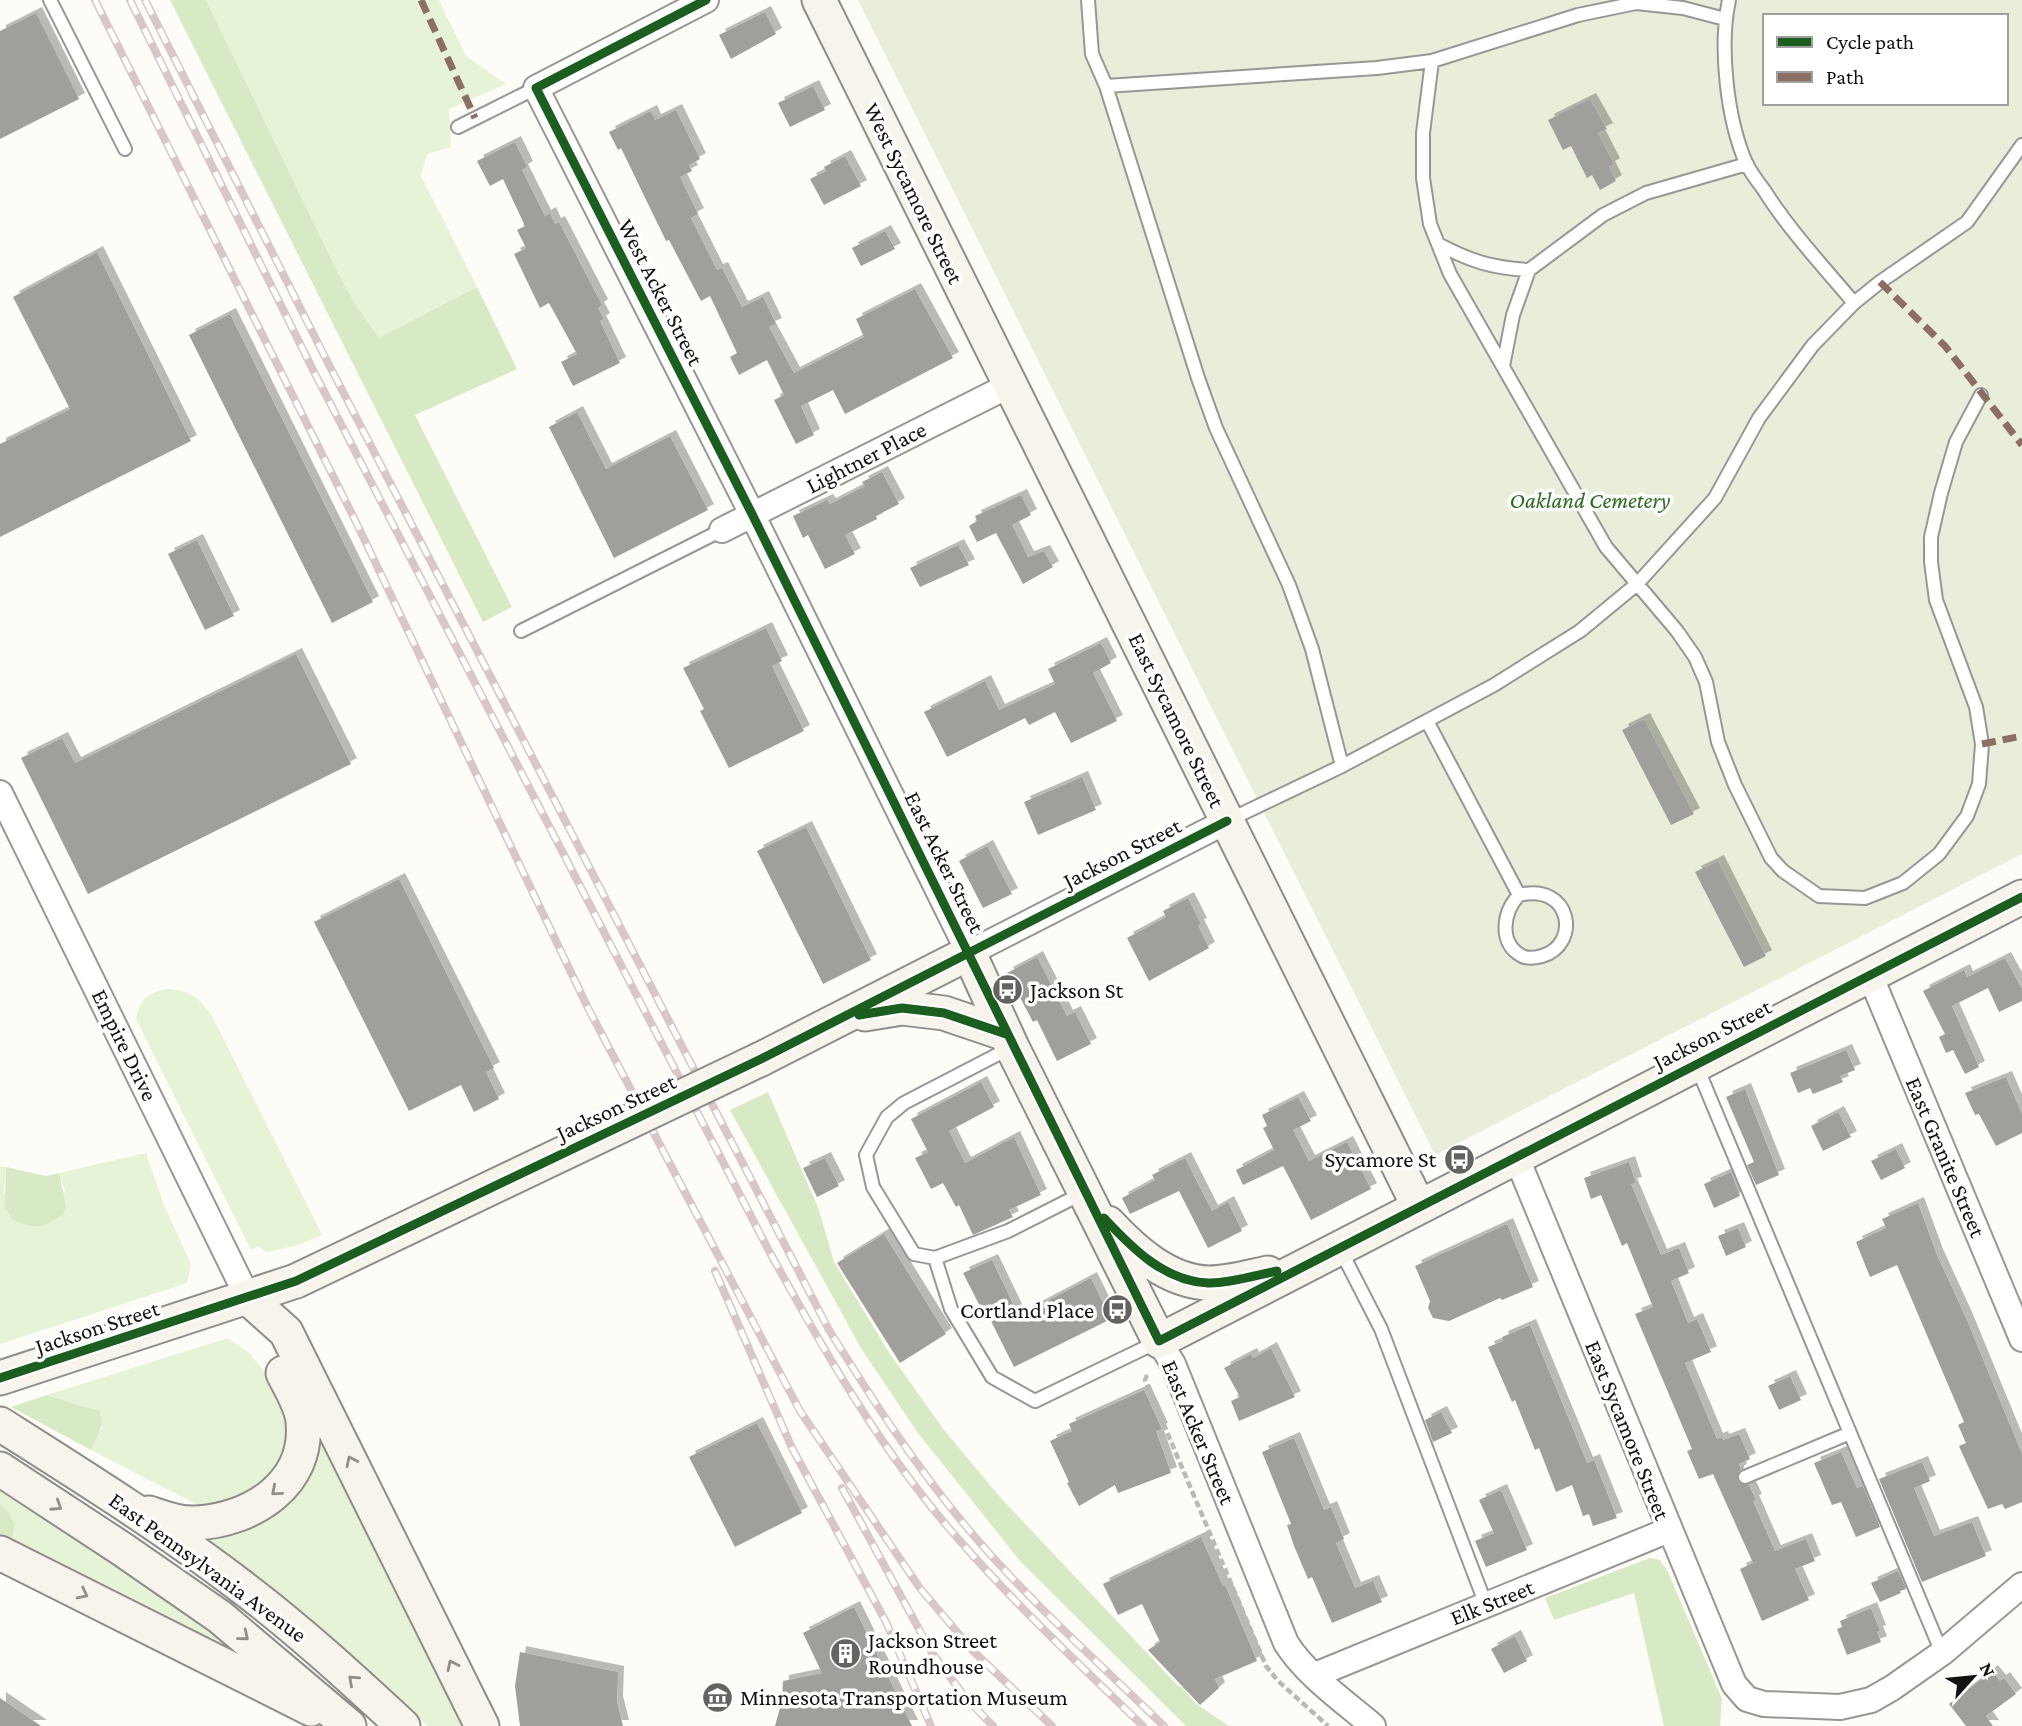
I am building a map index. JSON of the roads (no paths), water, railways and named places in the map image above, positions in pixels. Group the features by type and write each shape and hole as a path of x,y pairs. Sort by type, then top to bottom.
{"street":[{"path":"536,88 706,0"},
{"name":"West Sycamore Street","path":"819,0 1010,385"},
{"name":"West Acker Street","path":"536,88 752,514"},
{"name":"Lightner Place","path":"722,530 1010,385"},
{"name":"East Sycamore Street","path":"1010,385 1418,1205"},
{"name":"East Acker Street","path":"752,514 969,953 1009,1041 1172,1364 1286,1643 1315,1675 1373,1726"},
{"name":"Empire Drive","path":"0,793 248,1297"},
{"name":"Jackson Street","path":"0,1378 296,1280 761,1059 1227,821"},
{"name":"Jackson Street","path":"1418,1205 2022,897"},
{"name":"East Granite Street","path":"1870,975 2022,1339"},
{"path":"842,1018 902,1008 944,1013 1009,1041"},
{"name":"East Sycamore Street","path":"1516,1156 1734,1684 1747,1699 1763,1704 1840,1707 1871,1700 1942,1653"},
{"path":"1088,1198 1129,1245 1168,1273 1208,1283 1298,1267"},
{"path":"1159,1341 1418,1205"},
{"path":"114,1497 149,1513 179,1522 195,1523 234,1516 275,1495 297,1468 303,1446 303,1420 248,1297"},
{"path":"248,1297 286,1332 482,1726"},
{"name":"East Pennsylvania Avenue","path":"0,1424 114,1497 244,1588 337,1665 403,1726"},
{"name":"East Pennsylvania Avenue","path":"0,1469 220,1617 347,1726"},
{"name":"Elk Street","path":"1315,1675 1669,1530"},
{"path":"0,1553 347,1726"},
{"path":"1942,1653 2022,1585"}],"lane":[{"path":"50,0 125,149"},
{"path":"1088,0 1092,54 1106,86 1181,325 1216,428 1289,585 1312,649 1342,766"},
{"path":"1729,0 1725,19 1724,62 1733,115 1747,164 1774,206 1854,303"},
{"path":"1106,86 1377,68 1432,61 1578,15 1636,3 1683,8 1725,19"},
{"path":"1432,61 1423,133 1423,178 1430,224 1450,274 1606,547 1678,631 1695,657 1706,682 1718,742 1735,785 1771,858 1783,871 1819,896 1865,898 1903,883 1939,854 1967,816 1979,784 1982,744 1976,707 1936,600 1931,537 1956,442 1981,395"},
{"path":"458,127 536,88"},
{"path":"1227,821 1342,766 1494,685 1580,631 1637,584 1715,498 1759,418 1813,345 1854,303 1880,282 1966,222 2022,145"},
{"path":"1503,366 1513,315 1529,270 1603,215 1646,193 1747,164"},
{"path":"1438,244 1479,263 1501,269 1529,270"},
{"path":"521,631 722,530"},
{"path":"1427,721 1519,895"},
{"path":"1531,892 1545,894 1556,900 1563,910 1565,934 1558,946 1547,954 1526,958 1516,952 1508,941 1504,932 1507,913 1519,895 1531,892"},
{"path":"1009,1041 904,1103 887,1117 866,1155 873,1187 914,1254 935,1258 1088,1198"},
{"path":"1695,1064 1942,1653"},
{"path":"1339,1247 1381,1329 1486,1605"},
{"path":"935,1258 951,1309 992,1377 1035,1401 1159,1341"},
{"path":"1745,1476 1850,1433"}],"railway":[{"path":"95,0 355,520 588,1008 800,1411 919,1587 974,1652 1052,1726"},
{"path":"130,0 313,370 768,1249 833,1363 905,1473 960,1541 1027,1612 1143,1726"},
{"path":"145,0 327,361 829,1330 895,1432 969,1530 1039,1606 1164,1726"},
{"path":"715,1271 792,1448 886,1622 931,1726"},
{"path":"842,1488 932,1653 965,1697 993,1726"}],"place":[{"name":"Jackson St","path":"1007,990"},
{"name":"Sycamore St","path":"1459,1159"},
{"name":"Cortland Place","path":"1117,1310"},
{"name":"Jackson Street Roundhouse","path":"845,1653"},
{"name":"Minnesota Transportation Museum","path":"717,1697"}],"park label":[{"name":"Oakland Cemetery","path":"1590,500"}]}
